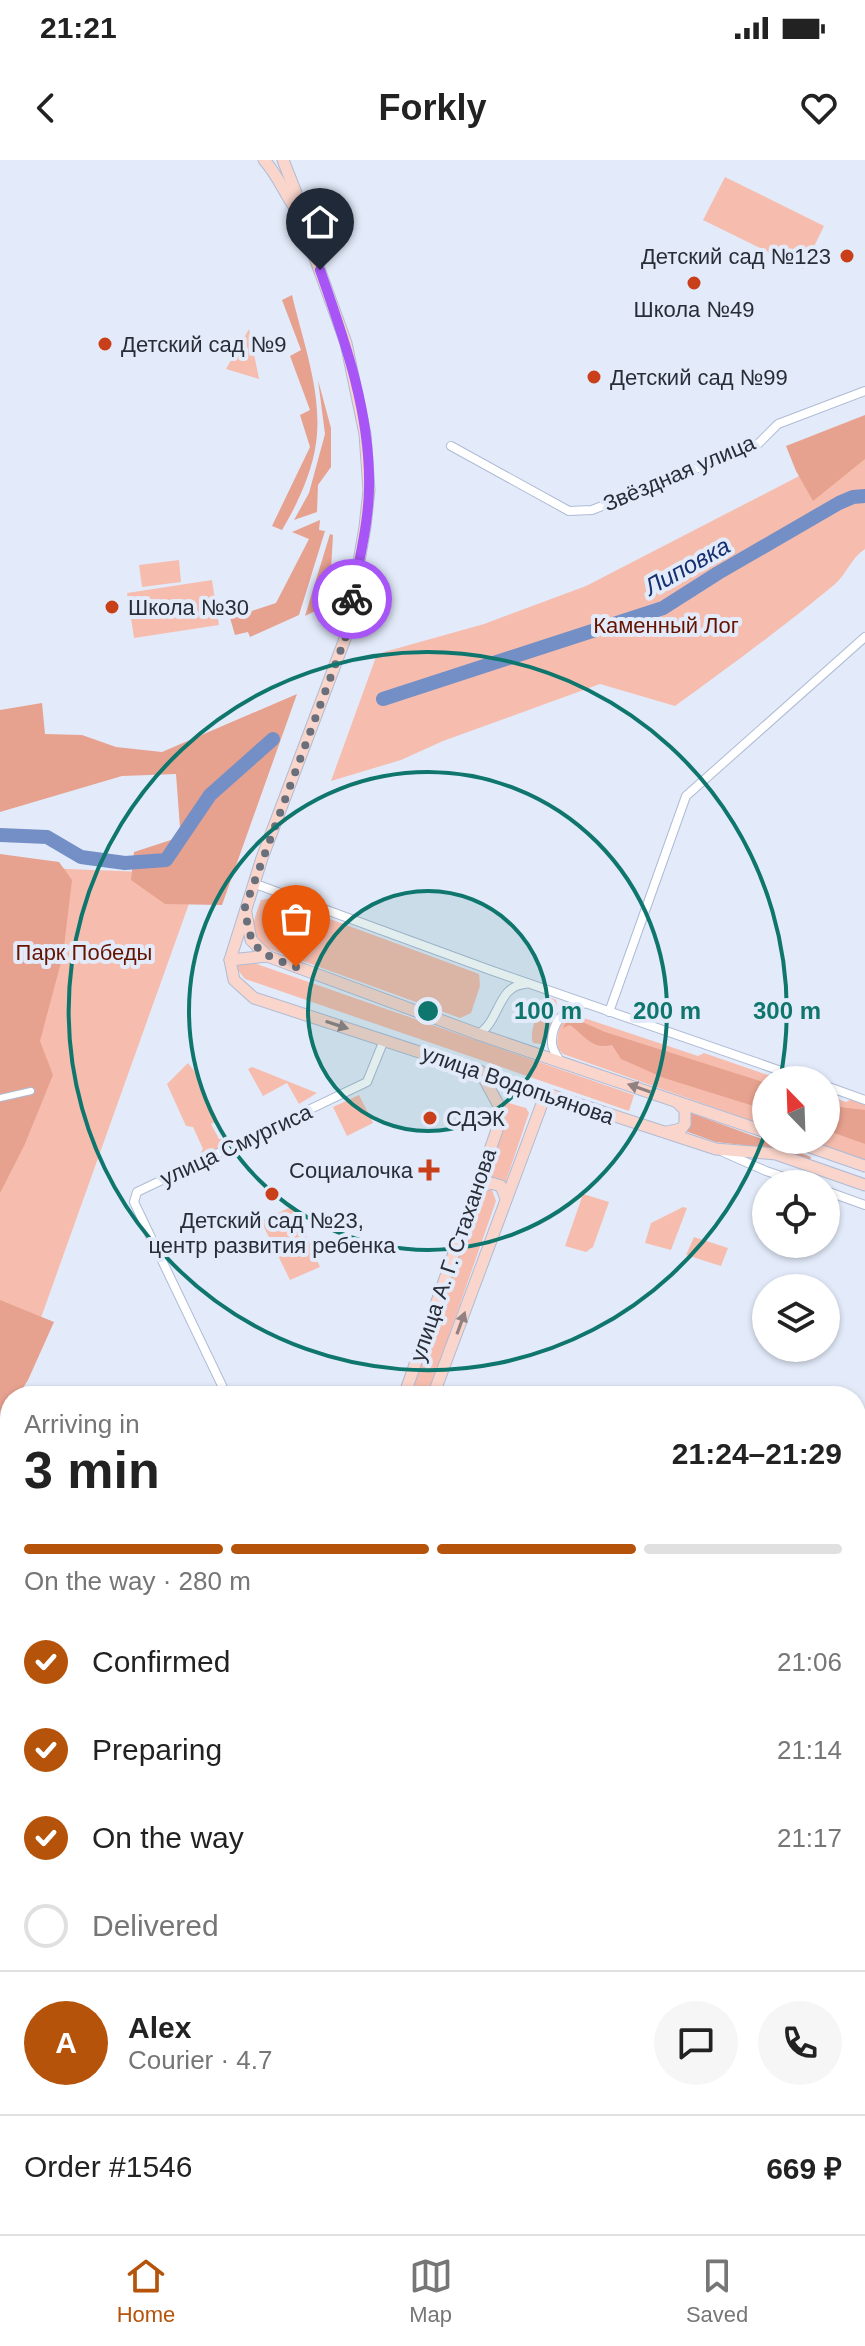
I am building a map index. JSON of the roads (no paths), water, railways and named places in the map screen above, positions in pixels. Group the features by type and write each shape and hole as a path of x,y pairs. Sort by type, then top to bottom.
{"main road":[{"path":"264,160 298,211"},
{"path":"230,960 253,883 346,636 369,490 365,434 346,343 298,211 296,193 282,162"},
{"path":"245,907 251,940 267,956"},
{"name":"улица Водопьянова","path":"752,1127 478,1034 267,956 230,960 234,980 254,998 716,1149 776,1154 865,1185"},
{"name":"улица А. Г. Стаханова","path":"407,1386 498,1127 499,1106 480,1071"},
{"name":"улица А. Г. Стаханова","path":"437,1386 546,1093"},
{"path":"667,1133 681,1129 685,1124 685,1110 675,1100"},
{"path":"830,1154 865,1166"},
{"path":"476,1189 491,1183 501,1186 506,1199"}],"street":[{"name":"Звёздная улица","path":"451,446 569,511 592,510 758,444 778,424 865,391"},
{"path":"609,1012 686,796 865,637"},
{"path":"253,883 766,1066"},
{"path":"478,1034 488,1026 507,992 516,985 534,985"},
{"path":"560,1061 552,1047 558,1024 569,1007 586,1004"},
{"name":"улица Смургиса","path":"222,1386 134,1202 137,1192 367,1082 384,1040"},
{"path":"0,1098 31,1091"},
{"path":"840,1091 865,1100"},
{"path":"716,1149 764,1170"},
{"path":"840,1196 865,1205"}],"waterway":[{"name":"Липовка","path":"383,699 663,608 839,503 865,496"},
{"name":"Липовка","path":"0,835 47,837 81,857 125,863 166,860 210,795 273,739"}],"place":[{"name":"Детский сад №123","path":"847,256"},
{"name":"Школа №49","path":"694,283"},
{"name":"Детский сад №9","path":"105,344"},
{"name":"Детский сад №99","path":"594,377"},
{"name":"Школа №30","path":"112,607"},
{"name":"СДЭК","path":"430,1118"},
{"name":"Социалочка","path":"429,1170"},
{"name":"Детский сад №23, центр развития ребенка","path":"272,1194"}],"park label":[{"name":"Каменный Лог","path":"666,625"},
{"name":"Парк Победы","path":"84,952"}]}
